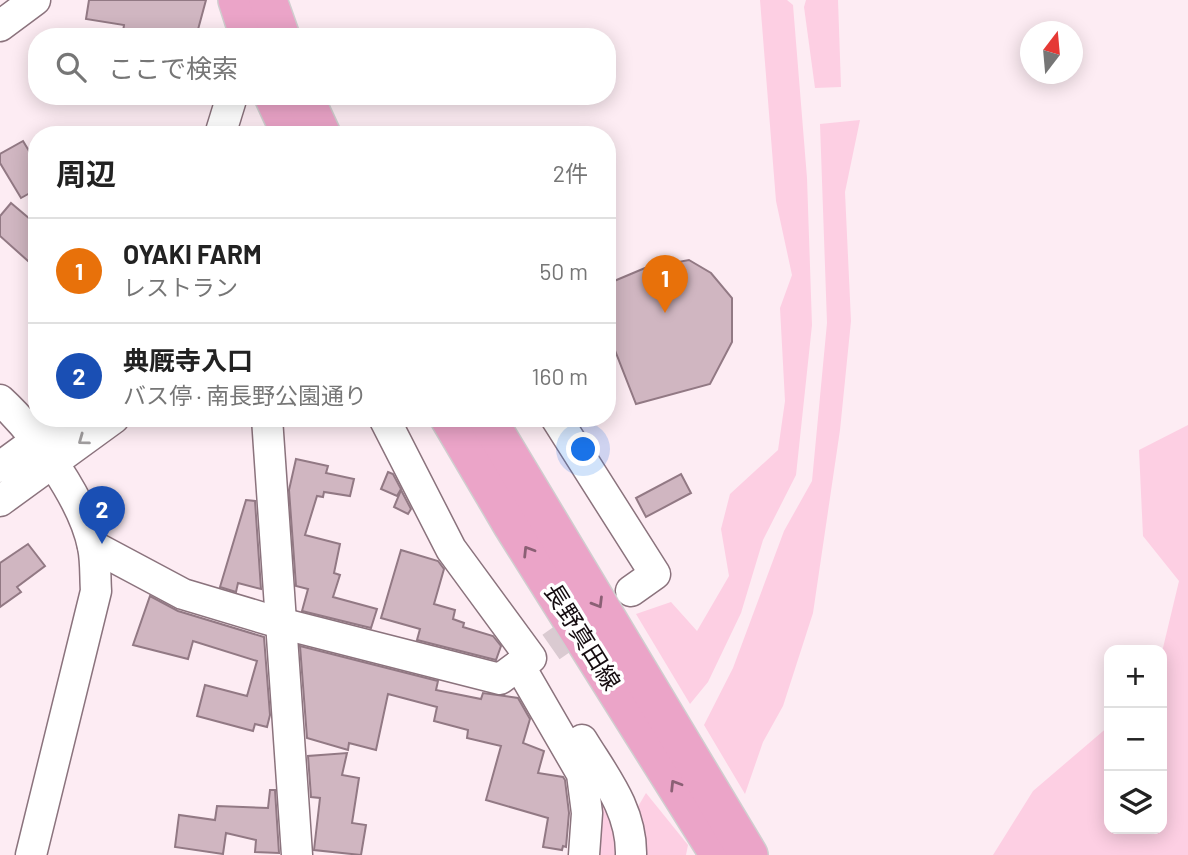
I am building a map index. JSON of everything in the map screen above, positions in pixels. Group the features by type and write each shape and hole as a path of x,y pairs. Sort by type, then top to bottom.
{"main road":[{"path":"237,0 246,28"},
{"path":"268,0 278,28"},
{"path":"277,105 287,126"},
{"path":"308,105 318,126"},
{"name":"長野真田線","path":"454,427 512,525 718,838 749,855"},
{"name":"長野真田線","path":"492,427 718,838"}],"street":[{"path":"0,26 34,0"},
{"path":"223,126 229,105"},
{"path":"0,400 45,451 73,498 93,547 96,591 31,855"},
{"path":"0,501 45,451 61,427"},
{"path":"0,467 45,451 95,427"},
{"path":"268,427 298,855"},
{"path":"389,427 451,549 534,657 619,801 631,836 631,855"},
{"path":"562,427 655,574 631,591"},
{"path":"93,547 184,594 281,623 500,679 534,657"},
{"path":"534,657 582,774 587,813 584,855"}],"shaded area":[{"path":"760,0 787,0 793,5 807,178 812,325 796,475 763,540 741,613 708,682 690,704 636,614 671,602 697,631 729,576 721,529 730,494 778,450 785,401 780,308 792,275 776,201"},
{"path":"806,0 838,0 841,87 815,88 804,7"},
{"path":"860,120 845,192 851,321 840,430 813,613 783,706 763,742 745,794 704,725 733,668 784,531 812,481 827,323 820,124"},
{"path":"1188,425 1188,855 993,855 1033,791 1104,730 1104,834 1167,834 1167,645 1164,645 1179,581 1143,536 1139,450"},
{"path":"590,769 622,831 623,855 594,855"},
{"path":"646,793 688,845 686,855 645,855 636,810"}],"building":[{"path":"89,0 206,0 198,28 124,28 124,25 86,19"},
{"path":"23,141 28,149 28,194 21,198 0,163 0,154"},
{"path":"11,203 28,217 28,261 0,236 0,216"},
{"path":"689,260 711,273 732,298 732,342 710,384 636,404 616,353 616,280 645,268"},
{"path":"296,459 328,466 326,473 354,479 350,496 324,492 323,497 317,496 305,535 340,544 334,573 340,575 333,597 377,609 371,628 302,611 308,589 296,586 289,490"},
{"path":"388,472 393,474 401,489 397,496 381,489"},
{"path":"681,474 691,493 646,517 636,498"},
{"path":"401,490 411,509 408,514 394,507"},
{"path":"246,500 255,501 261,589 238,583 236,592 220,587"},
{"path":"28,544 45,566 17,587 21,592 0,607 0,563"},
{"path":"401,550 438,561 444,569 434,604 455,610 453,619 464,623 463,627 493,636 501,646 496,660 417,640 420,629 381,618"},
{"path":"150,596 178,611 264,637 270,715 267,727 255,724 253,731 197,716 205,685 247,696 257,661 193,641 188,659 133,645"},
{"path":"300,646 438,681 436,690 481,699 483,693 518,698 530,719 523,743 544,751 538,773 563,777 565,780 569,813 566,847 563,846 562,850 543,847 548,818 486,800 501,746 467,738 468,730 434,721 437,707 388,694 376,750 349,743 348,750 307,738"},
{"path":"347,753 342,775 359,778 352,823 366,825 361,855 314,850 320,798 311,797 308,756"},
{"path":"270,790 275,790 279,853 255,852 256,840 226,833 223,854 175,847 179,815 215,820 217,806 268,808"}],"tunnel":[{"path":"551,647 594,617"}],"place":[{"name":"OYAKI FARM","path":"665,313"},
{"name":"典厩寺入口","path":"102,544"}]}
